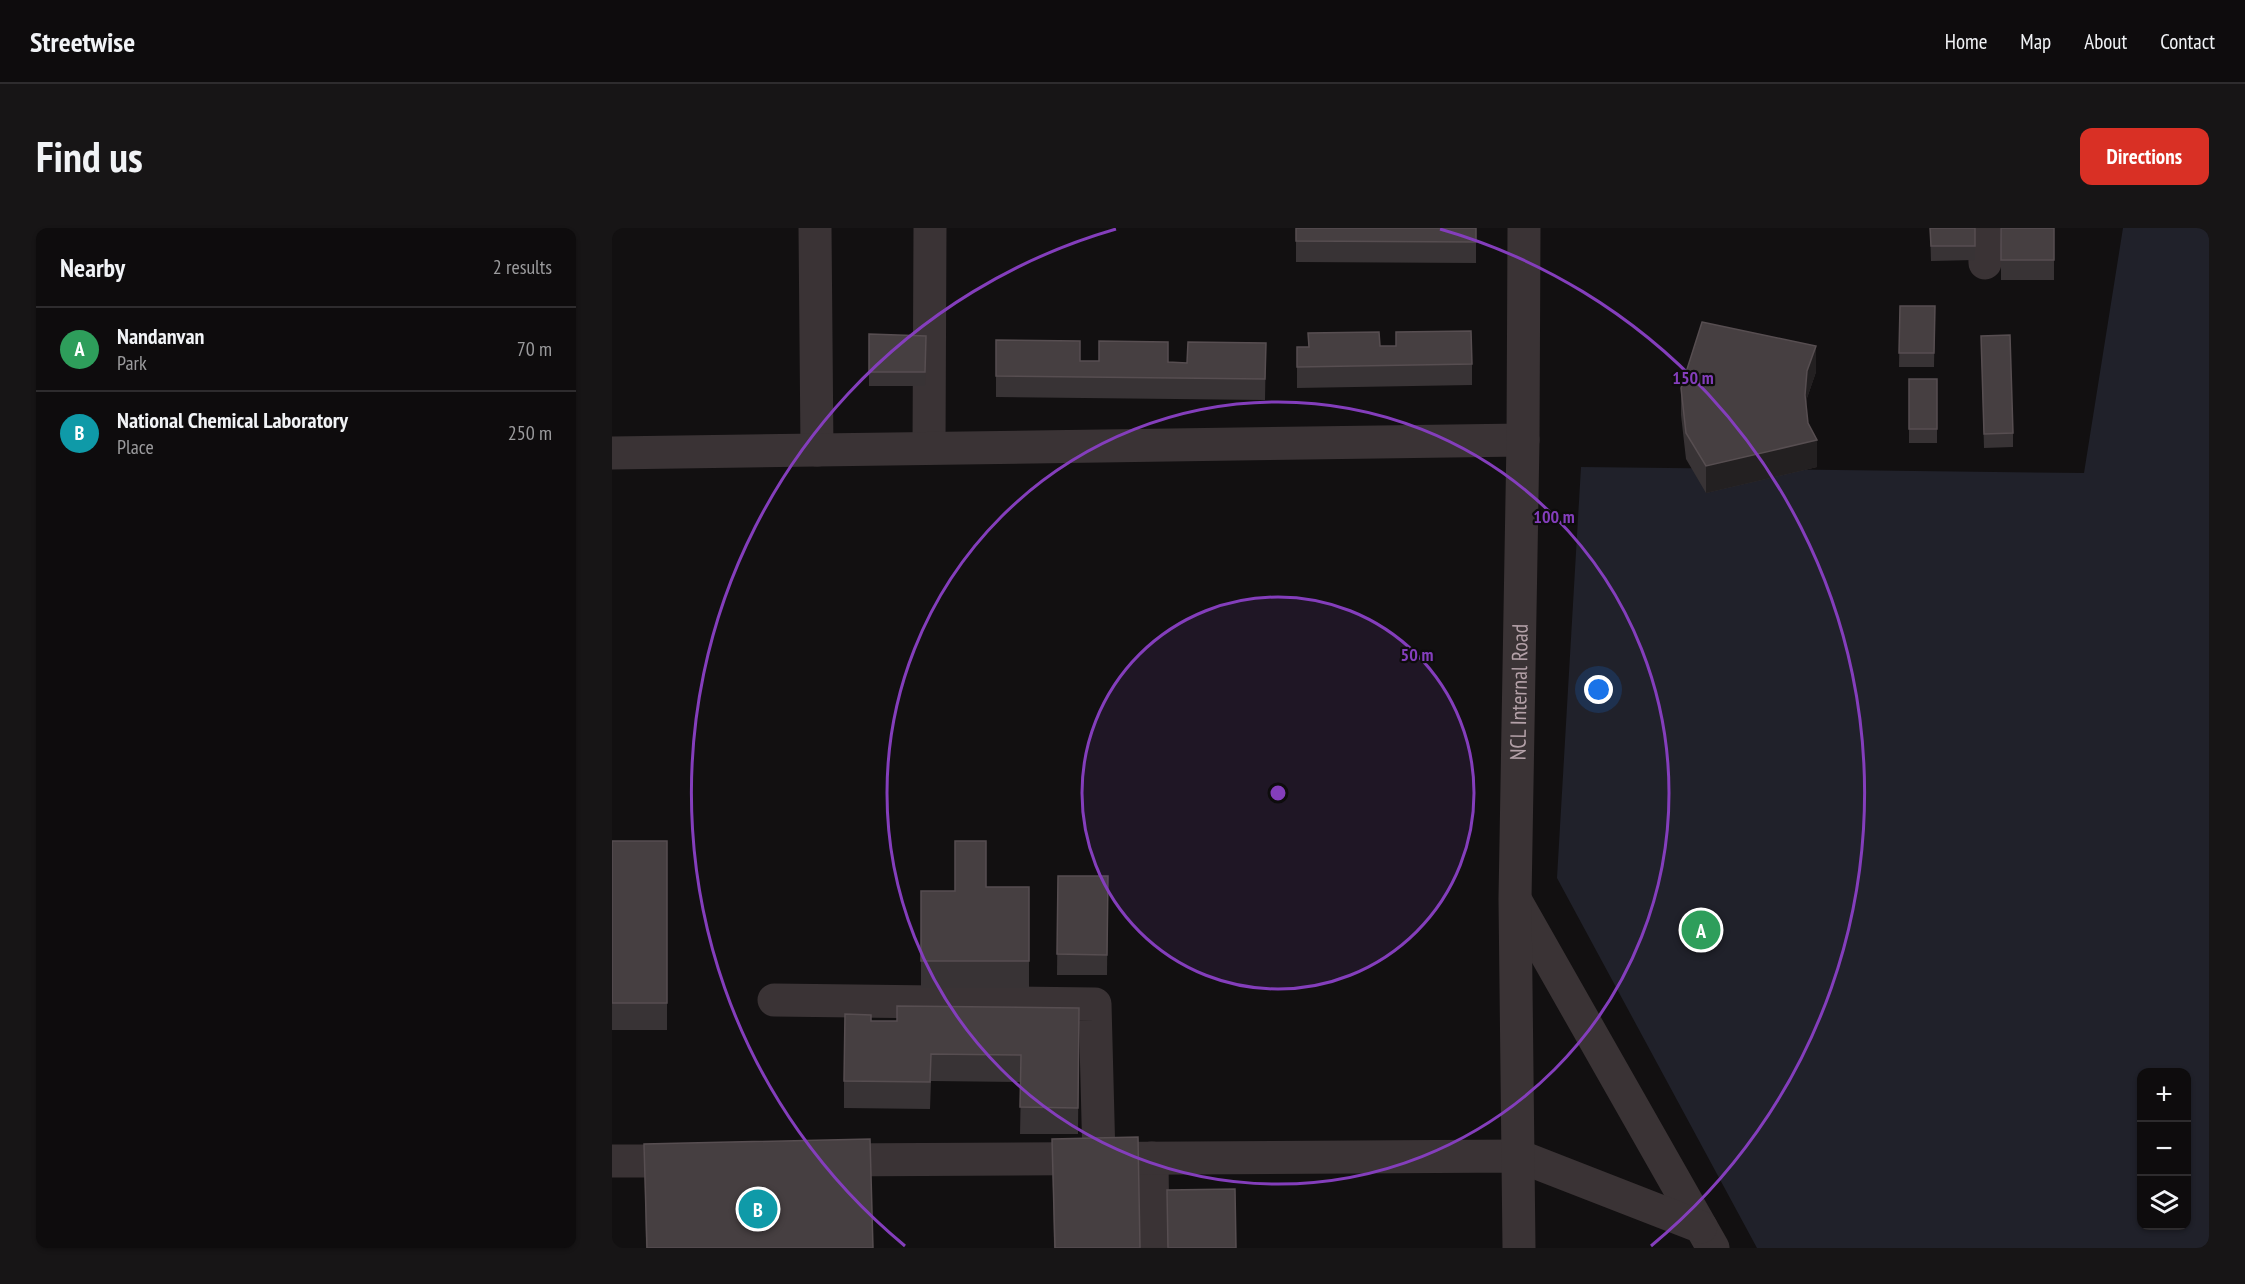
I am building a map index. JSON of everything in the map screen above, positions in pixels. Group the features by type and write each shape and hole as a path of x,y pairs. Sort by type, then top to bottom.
{"lane":[{"path":"815,228 817,450"},
{"path":"928,448 930,228"},
{"name":"NCL Internal Road","path":"1519,1248 1515,899 1523,440 1524,228"},
{"path":"1984,228 1985,263"},
{"path":"612,453 1523,440"},
{"path":"1515,899 1707,1238"},
{"path":"774,1000 1095,1004 1099,1158"},
{"path":"802,1160 1519,1156 1707,1238"},
{"path":"1152,1158 1153,1248"},
{"path":"612,1161 719,1161"}],"shaded area":[{"path":"2123,228 2209,228 2209,1248 1757,1248 1557,878 1581,467 2084,473"}],"building":[{"path":"1296,228 1476,228 1476,242 1296,241"},
{"path":"1930,228 1975,228 1975,246 1931,246"},
{"path":"2001,228 2054,228 2054,260 2001,260"},
{"path":"1900,306 1935,306 1934,353 1899,353"},
{"path":"1702,322 1816,346 1807,371 1805,395 1808,423 1817,440 1706,466 1686,433 1681,388"},
{"path":"1471,331 1472,364 1297,367 1297,347 1309,347 1308,333 1379,332 1380,346 1396,346 1396,332"},
{"path":"869,334 926,336 925,372 869,372"},
{"path":"2010,335 2013,433 1984,434 1981,336"},
{"path":"996,340 1080,341 1080,361 1099,361 1099,341 1168,342 1168,362 1187,363 1188,342 1266,343 1265,379 996,376"},
{"path":"1909,379 1937,379 1937,429 1909,429"},
{"path":"612,841 667,841 667,1003 612,1003"},
{"path":"955,841 986,841 986,887 1029,887 1029,961 921,961 921,891 955,891"},
{"path":"1058,876 1108,876 1107,955 1057,954"},
{"path":"897,1006 1079,1008 1078,1108 1020,1107 1021,1055 931,1054 930,1082 844,1081 845,1014 871,1015 871,1021 897,1021"},
{"path":"1138,1137 1140,1248 1055,1248 1052,1139"},
{"path":"870,1139 873,1248 647,1248 644,1144"},
{"path":"1235,1189 1236,1248 1168,1248 1167,1190"}],"place":[{"name":"Nandanvan","path":"1701,930"},
{"name":"National Chemical Laboratory","path":"758,1209"}]}
